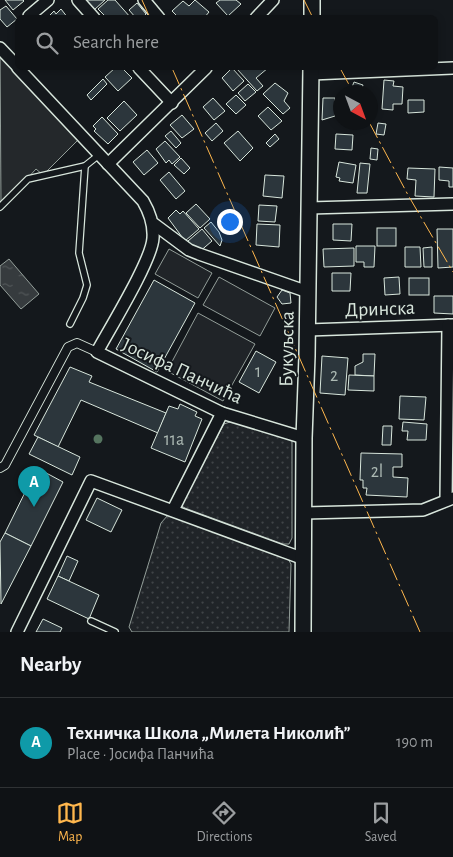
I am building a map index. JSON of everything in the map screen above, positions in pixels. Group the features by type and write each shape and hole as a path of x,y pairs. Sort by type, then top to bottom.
{"main road":[{"path":"312,0 312,15"},
{"name":"Букуљска","path":"303,632 304,438 308,330 311,71"}],"street":[{"path":"30,15 48,0"},
{"path":"78,0 91,15"},
{"path":"144,0 156,15"},
{"path":"259,15 273,0"},
{"path":"0,48 15,64"},
{"path":"438,68 453,68"},
{"path":"21,70 143,201 154,224 189,250 308,292"},
{"path":"142,70 172,103"},
{"path":"108,164 172,103 203,70"},
{"path":"311,71 358,70"},
{"path":"309,208 453,204"},
{"name":"Јосифа Панчића","path":"154,224 153,240 146,260 97,352 222,413 304,438"},
{"path":"305,513 423,510 450,499 450,325"},
{"name":"Дринска","path":"308,330 450,325"},
{"path":"0,468 5,464 68,347 77,343 97,352"},
{"path":"173,510 222,413"},
{"path":"17,632 92,480 304,559"}],"lane":[{"path":"0,207 28,179 85,166 100,154"},
{"path":"70,324 83,298 86,286 79,252 85,166"},
{"path":"91,621 115,632"}],"shaded area":[{"path":"0,45 15,61 15,70 24,70 84,134 43,175 36,169 1,207"},
{"path":"169,249 212,273 198,298 155,274"},
{"path":"219,277 275,308 260,336 203,305"},
{"path":"198,313 255,344 223,401 167,371"},
{"path":"233,421 292,440 292,538 289,544 283,544 180,505 224,424"},
{"path":"168,515 288,559 291,564 289,632 132,632 129,627 161,523"}],"water":[{"path":"9,259 39,294 21,309 0,285 0,266"}],"building":[{"path":"5,0 23,0 24,1 13,10"},
{"path":"85,0 105,0 94,10"},
{"path":"108,0 115,0 128,15 104,15 98,9"},
{"path":"195,0 209,12 206,15 176,15 172,11 183,1 189,6"},
{"path":"220,0 236,0 241,4 227,15 216,3"},
{"path":"137,3 146,14 133,15 129,10"},
{"path":"6,6 15,17 15,21 7,27 0,19 0,10"},
{"path":"61,9 66,15 50,15 54,11 56,14"},
{"path":"113,70 124,70 132,78 118,91 105,77"},
{"path":"230,70 234,70 244,81 233,91 222,78"},
{"path":"238,70 266,70 256,78 263,86 257,91"},
{"path":"103,79 107,84 91,100 87,95"},
{"path":"384,80 394,81 393,86 403,87 402,104 393,104 393,110 382,109"},
{"path":"275,83 288,93 284,101 290,108 283,114 263,94"},
{"path":"248,84 256,92 245,101 238,93"},
{"path":"236,95 246,105 236,114 226,104"},
{"path":"213,98 225,111 214,120 203,107"},
{"path":"323,98 333,98 333,117 322,120"},
{"path":"408,100 424,100 424,112 408,113"},
{"path":"124,101 137,115 120,131 107,118"},
{"path":"268,107 282,121 271,130 258,116"},
{"path":"182,115 194,129 182,138 170,125"},
{"path":"102,117 118,134 108,144 94,131 96,129 93,126"},
{"path":"216,123 223,131 212,141 205,133"},
{"path":"378,123 386,124 384,135 376,134"},
{"path":"171,131 181,143 176,148 165,136"},
{"path":"238,131 253,148 240,161 224,143"},
{"path":"275,134 279,139 270,147 266,143"},
{"path":"336,134 353,135 352,150 335,149"},
{"path":"165,141 180,157 172,164 169,160 166,163 156,149"},
{"path":"371,148 378,149 377,160 370,159"},
{"path":"147,150 158,163 144,175 133,162"},
{"path":"181,158 190,168 184,174 174,165"},
{"path":"339,162 356,165 353,183 339,181 340,178 336,177"},
{"path":"360,163 370,164 367,193 357,193"},
{"path":"439,167 453,168 453,187 449,187 449,181 439,180"},
{"path":"408,168 435,169 434,197 415,196 416,180 407,179"},
{"path":"169,172 185,191 176,199 160,180"},
{"path":"265,175 284,176 282,198 263,196"},
{"path":"196,204 210,219 200,228 186,213"},
{"path":"259,205 277,206 275,222 258,221"},
{"path":"176,210 180,214 183,211 199,229 185,241 168,218"},
{"path":"211,222 219,232 222,240 220,246 204,228"},
{"path":"257,224 280,225 279,247 256,245"},
{"path":"333,224 352,224 351,241 333,240"},
{"path":"377,228 396,228 396,246 377,246"},
{"path":"202,229 212,241 198,253 188,241"},
{"path":"437,229 453,229 453,267 438,268"},
{"path":"356,246 375,246 374,267 364,267 364,262 356,262"},
{"path":"405,247 420,247 421,267 405,267"},
{"path":"432,247 432,267 424,267 423,248"},
{"path":"354,248 354,266 324,267 323,249"},
{"path":"332,273 351,273 350,291 332,291"},
{"path":"399,277 400,294 385,295 384,278"},
{"path":"409,278 429,278 429,295 409,295"},
{"path":"154,280 195,303 157,372 116,349"},
{"path":"282,290 290,293 291,303 282,304 277,297"},
{"path":"434,296 453,296 453,314 434,313"},
{"path":"256,351 276,362 259,393 239,382"},
{"path":"363,354 375,354 374,376 355,375 355,366 363,362"},
{"path":"322,356 348,358 345,395 320,393"},
{"path":"70,367 92,376 89,382 166,413 158,433 81,400 58,447 34,435"},
{"path":"349,375 374,376 374,391 348,390"},
{"path":"400,396 426,397 424,420 399,419"},
{"path":"180,404 197,412 195,416 202,419 185,462 151,448 169,406 178,409"},
{"path":"403,422 427,424 426,440 407,440 408,431 402,431"},
{"path":"383,426 392,426 391,445 382,445"},
{"path":"38,437 80,457 72,475 29,454"},
{"path":"361,453 402,454 402,467 393,467 393,477 408,478 407,497 366,495 367,488 363,488 363,480 360,480"},
{"path":"37,468 63,482 31,546 5,533"},
{"path":"97,498 122,510 111,532 86,520"},
{"path":"5,533 31,546 1,604 0,542"},
{"path":"67,556 78,561 69,581 58,576"},
{"path":"58,576 99,595 89,619 47,599"},
{"path":"43,619 62,628 60,632 36,632"}],"power":[{"path":"142,0 149,15"},
{"path":"304,0 312,15"},
{"path":"173,70 420,632"},
{"path":"341,70 349,85"},
{"path":"373,130 408,195 453,272"}],"place":[{"name":"Техничка Школа „Милета Николић”","path":"34,507"}]}
